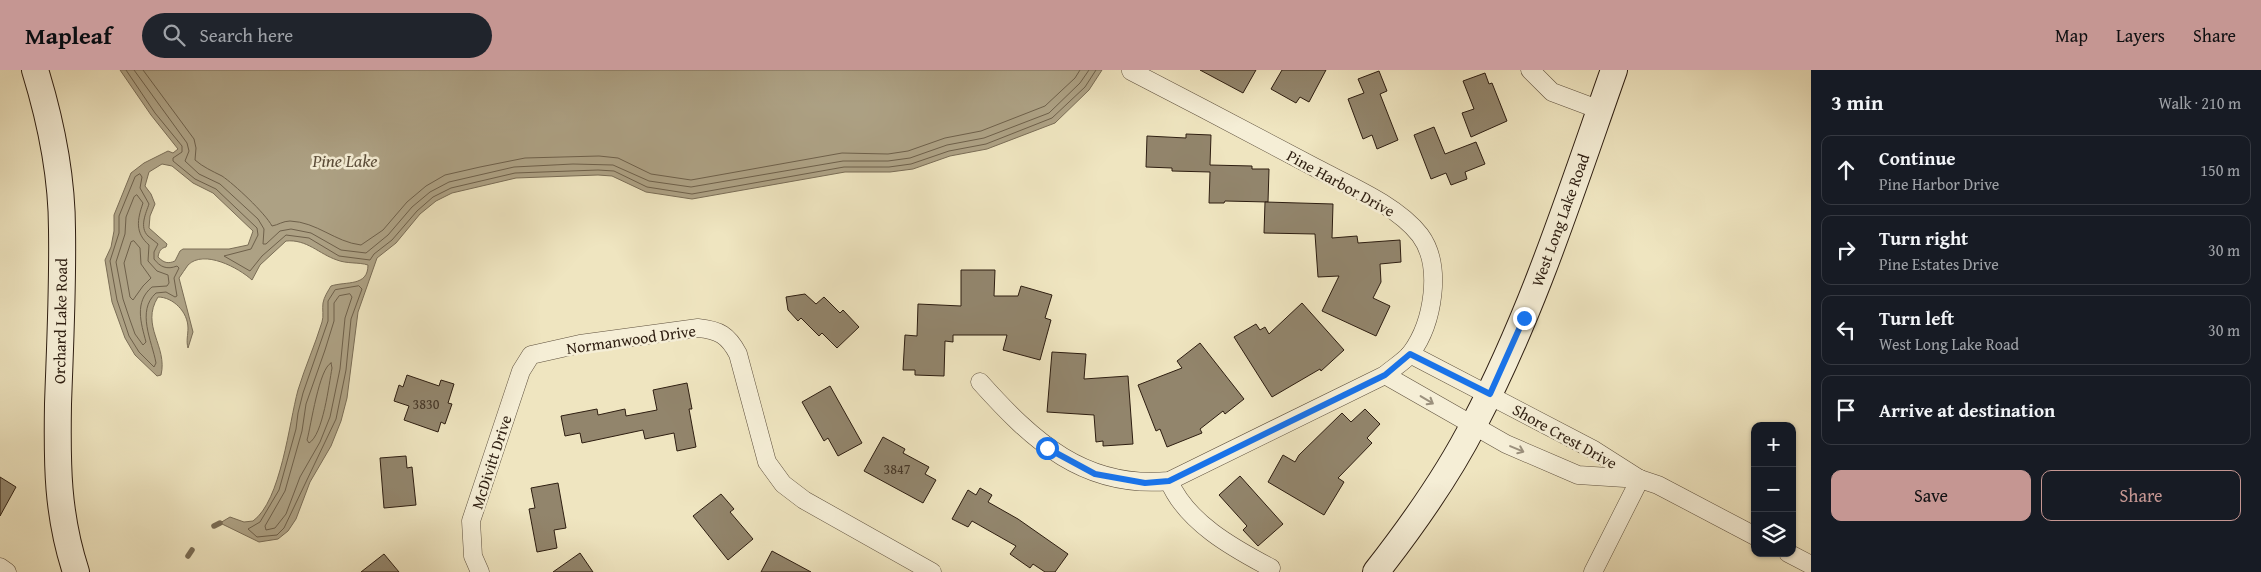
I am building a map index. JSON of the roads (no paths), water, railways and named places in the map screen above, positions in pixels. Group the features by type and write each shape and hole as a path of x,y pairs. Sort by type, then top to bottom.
{"main road":[{"name":"Orchard Lake Road","path":"35,70 44,100 58,170 62,229 57,474 62,521 76,572"},
{"name":"West Long Lake Road","path":"1376,572 1400,542 1450,468 1490,394 1524,318 1614,70"}],"street":[{"path":"1530,70 1552,92 1600,110"},
{"name":"Pine Harbor Drive","path":"980,382 1014,420 1047,448 1095,474 1145,483 1169,481 1385,375 1410,354 1421,334 1430,308 1434,282 1429,254 1420,236 1405,219 1328,174 1131,71"},
{"name":"Normanwood Drive","path":"531,355 580,344 698,328 714,329 731,340 738,354 767,462 783,484 804,500 932,572"},
{"name":"Shore Crest Drive","path":"1410,354 1490,394 1594,450 1640,479 1658,485 1751,534"},
{"name":"McDivitt Drive","path":"480,572 473,556 471,521 521,371 531,355"},
{"name":"Shore Crest Drive","path":"1385,375 1506,444 1578,475 1640,479"},
{"path":"1593,572 1640,479"},
{"path":"1169,481 1175,495 1206,527 1239,552 1271,568"},
{"path":"1796,557 1811,565"},
{"path":"0,568 7,572"}],"water":[{"name":"Pine Lake","path":"120,70 1102,70 1089,90 1055,123 987,149 950,156 913,169 890,172 845,172 692,199 646,192 612,176 516,178 452,193 436,201 420,214 396,243 377,258 358,312 347,398 341,421 331,446 310,482 296,519 288,531 278,539 259,542 220,523 230,517 244,522 253,521 263,511 271,497 283,460 298,390 322,322 325,296 331,286 360,280 367,272 368,265 341,261 300,242 293,241 286,241 260,265 252,280 239,270 221,262 203,259 195,261 188,265 179,278 193,332 188,348 187,322 179,306 169,300 158,297 153,307 153,327 162,365 161,375 157,376 135,355 125,338 112,302 105,260 111,247 114,215 131,173 144,163 168,151 173,153 178,149 151,115","holes":["162,164 172,166 193,183 213,193 253,231 248,245 229,249 183,249 175,261 170,262 164,262 158,257 160,250 166,247 167,244 149,228 150,216 155,204 145,186 149,172"]}],"waterway":[{"path":"214,526 220,523"},
{"path":"188,556 192,550"}]}
